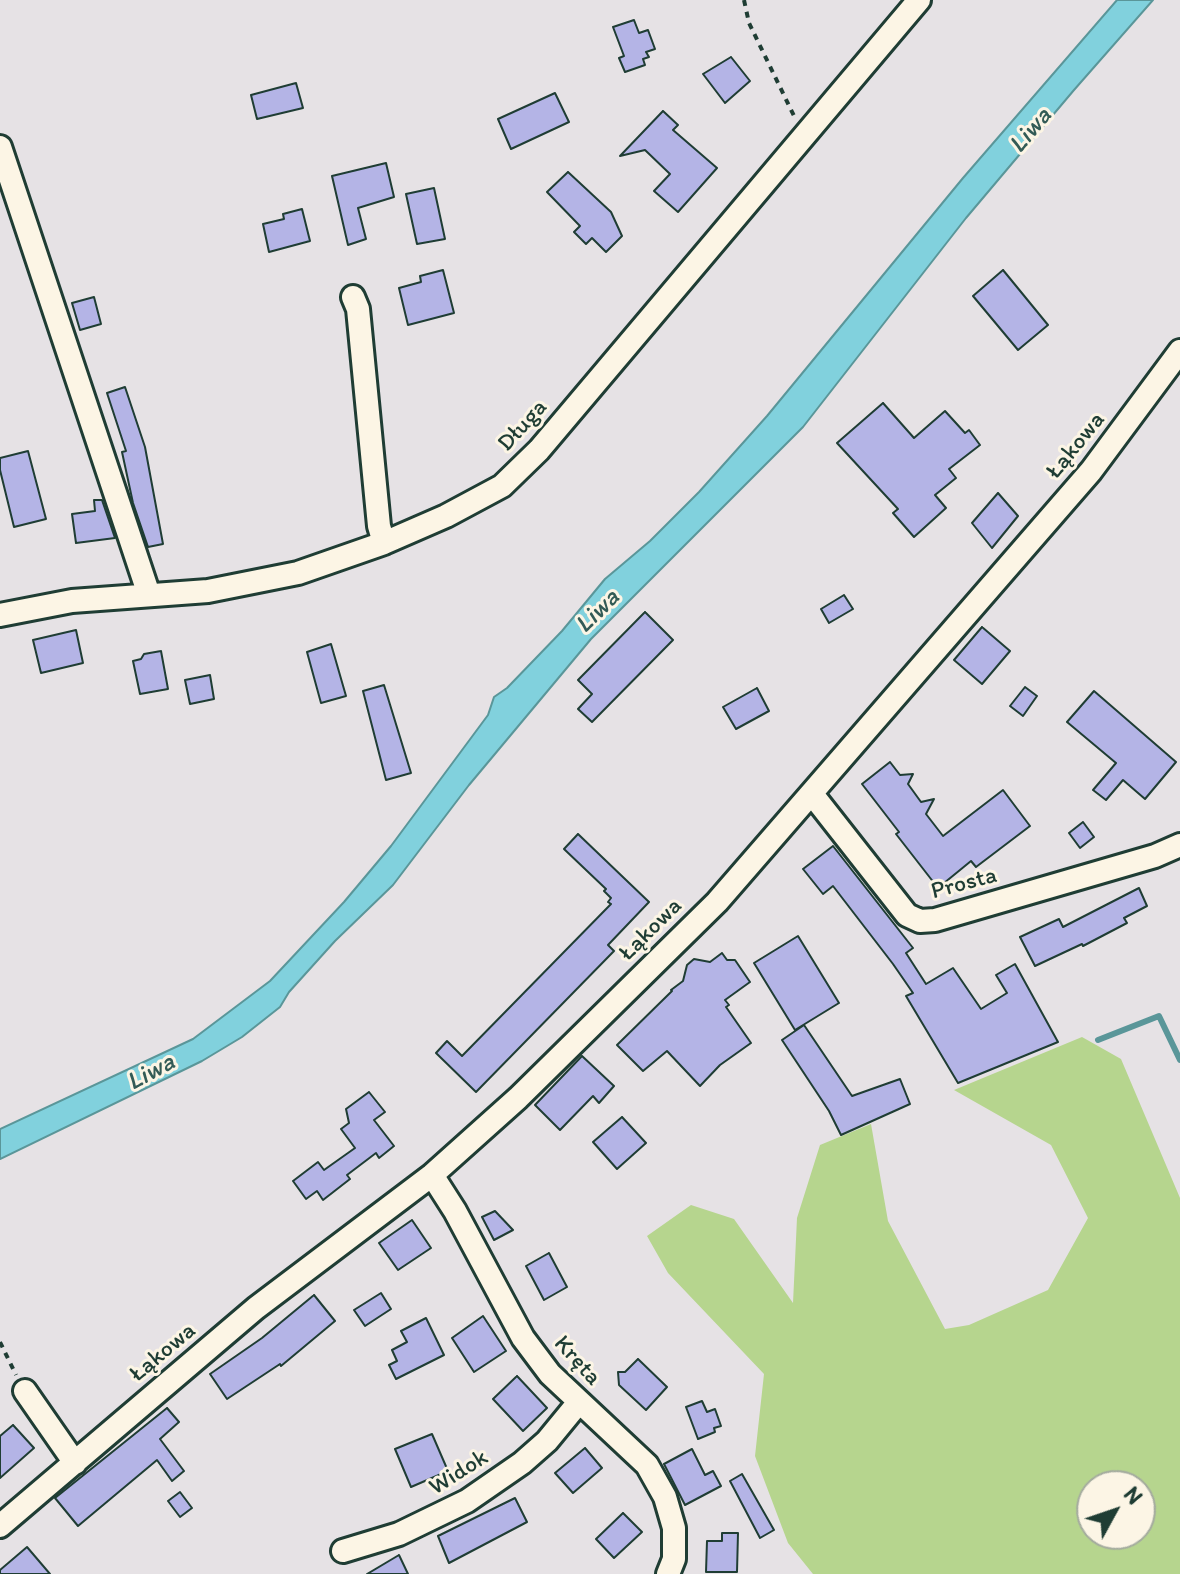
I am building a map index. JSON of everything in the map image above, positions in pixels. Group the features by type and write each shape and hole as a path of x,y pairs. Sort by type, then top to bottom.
{"street":[{"name":"Długa","path":"0,615 72,601 208,591 298,573 384,543 502,486 521,469 919,0"},
{"path":"0,147 149,595"},
{"path":"353,297 358,309 379,526 384,543"},
{"name":"Łąkowa","path":"0,1526 256,1308 432,1175 518,1098 717,902 1091,471 1180,351"},
{"name":"Prosta","path":"812,794 907,915 920,921 935,920 1155,856 1180,845"},
{"name":"Kręta","path":"432,1175 455,1211 523,1338 550,1374 647,1465 665,1497 674,1528 674,1559 668,1574"},
{"path":"25,1391 75,1463"},
{"name":"Widok","path":"343,1551 399,1534 467,1501 522,1463 547,1441 579,1402"}],"path":[{"path":"744,0 749,23 792,116 810,130"},
{"path":"0,1342 25,1391"}],"green space":[{"path":"1082,1037 1121,1059 1180,1198 1180,1574 813,1574 788,1543 755,1456 764,1374 668,1273 647,1236 691,1205 734,1219 793,1303 797,1218 820,1145 871,1124 888,1221 945,1329 969,1325 1048,1290 1088,1218 1051,1145 954,1090"}],"water":[{"name":"Liwa","path":"1117,0 1153,0 966,218 803,427 591,639 469,785 393,885 335,941 289,992 280,1007 242,1037 202,1061 0,1159 0,1129 193,1039 270,981 391,846 488,715 494,697 507,688 562,631 605,579 650,541 699,492 767,416 963,178"}],"building":[{"path":"634,20 639,33 648,30 655,49 646,52 649,57 643,59 645,65 625,72 619,58 624,56 613,27"},
{"path":"731,57 750,81 725,103 703,74"},
{"path":"296,83 303,108 257,119 251,95"},
{"path":"555,93 569,122 511,149 498,119"},
{"path":"663,111 678,125 673,130 717,168 678,212 654,191 670,174 645,150 620,156"},
{"path":"386,163 394,197 358,208 366,239 348,245 332,176"},
{"path":"568,172 611,212 622,236 606,252 592,238 586,244 574,232 580,226 547,192"},
{"path":"434,188 445,239 417,244 406,194"},
{"path":"302,209 310,241 269,252 263,224 284,219 283,214"},
{"path":"443,270 454,313 408,325 399,288 421,282 420,276"},
{"path":"1003,270 1048,325 1018,350 973,296"},
{"path":"94,297 101,324 80,330 72,303"},
{"path":"125,387 145,447 163,544 148,547 133,503 122,452 126,451 107,393"},
{"path":"883,403 914,438 945,411 965,433 969,430 980,445 949,469 956,478 935,495 946,508 914,537 893,513 898,509 837,443"},
{"path":"28,451 46,519 14,527 0,458"},
{"path":"998,493 1018,516 992,548 972,523"},
{"path":"94,500 102,500 115,538 76,543 72,514 95,511"},
{"path":"844,595 853,609 829,623 821,609"},
{"path":"645,612 673,640 592,722 578,709 592,694 578,680"},
{"path":"982,627 1010,651 982,684 954,660"},
{"path":"76,630 83,663 41,673 33,640"},
{"path":"331,644 346,696 321,703 307,652"},
{"path":"161,651 168,689 140,694 133,661 141,659 144,654"},
{"path":"210,675 214,699 190,704 185,680"},
{"path":"384,685 411,773 386,780 363,691"},
{"path":"1025,687 1037,696 1023,716 1010,706"},
{"path":"757,688 769,711 736,729 723,707"},
{"path":"1094,691 1176,762 1145,799 1123,780 1106,800 1093,790 1116,763 1067,722"},
{"path":"890,762 900,775 913,774 908,784 921,802 934,799 926,814 943,836 1003,790 1030,826 976,867 971,861 938,888 862,784"},
{"path":"1083,822 1094,837 1080,848 1069,833"},
{"path":"578,834 649,902 608,945 614,951 476,1092 436,1053 447,1041 462,1056 611,904 608,902 611,898 604,891 606,889 564,849"},
{"path":"833,846 913,948 906,953 926,984 953,968 981,1009 1007,993 996,975 1015,964 1058,1042 958,1083 906,996 913,993 893,964 833,886 823,894 803,869"},
{"path":"1139,888 1147,906 1124,918 1127,923 1035,966 1020,937 1059,919 1063,927"},
{"path":"798,936 839,1003 795,1030 754,963"},
{"path":"722,953 727,960 735,960 750,982 725,1000 729,1005 726,1007 751,1043 720,1065 700,1086 667,1051 643,1071 617,1045 683,981 687,965 694,959 710,962"},
{"path":"804,1025 852,1096 900,1079 910,1104 841,1135 829,1111 782,1040"},
{"path":"582,1056 614,1086 599,1103 593,1096 560,1130 535,1105"},
{"path":"369,1092 385,1112 374,1120 394,1146 379,1158 376,1153 347,1175 350,1179 323,1200 317,1191 306,1199 293,1181 318,1162 324,1170 355,1148 341,1129 349,1123 346,1109"},
{"path":"622,1117 646,1143 617,1169 593,1142"},
{"path":"495,1211 513,1230 494,1240 482,1217"},
{"path":"412,1220 431,1248 398,1270 379,1243"},
{"path":"549,1253 567,1287 544,1300 526,1266"},
{"path":"381,1293 391,1309 365,1326 354,1310"},
{"path":"314,1295 335,1321 281,1366 227,1399 210,1374 262,1338"},
{"path":"483,1316 506,1351 474,1372 452,1338"},
{"path":"426,1318 444,1355 396,1379 389,1365 397,1361 392,1350 407,1342 401,1331"},
{"path":"638,1359 667,1387 646,1410 619,1385 618,1372 625,1372"},
{"path":"517,1376 547,1408 523,1431 493,1399"},
{"path":"702,1401 707,1412 715,1409 721,1426 698,1439 686,1407"},
{"path":"167,1408 179,1422 160,1439 184,1471 172,1481 157,1460 78,1526 55,1498"},
{"path":"13,1425 34,1448 0,1478 0,1436"},
{"path":"432,1434 448,1471 411,1487 395,1449"},
{"path":"585,1448 602,1468 573,1493 555,1473"},
{"path":"692,1449 705,1475 713,1471 721,1486 685,1505 664,1464"},
{"path":"742,1474 774,1530 760,1538 730,1481"},
{"path":"180,1492 192,1508 180,1517 168,1501"},
{"path":"515,1498 527,1522 449,1563 438,1536"},
{"path":"623,1513 642,1532 614,1558 596,1539"},
{"path":"722,1533 738,1533 737,1572 706,1572 707,1541 722,1541"},
{"path":"27,1547 50,1574 0,1574 0,1570"},
{"path":"399,1555 408,1574 367,1574"}],"waterway":[{"path":"1098,1040 1159,1016 1180,1060"}]}
